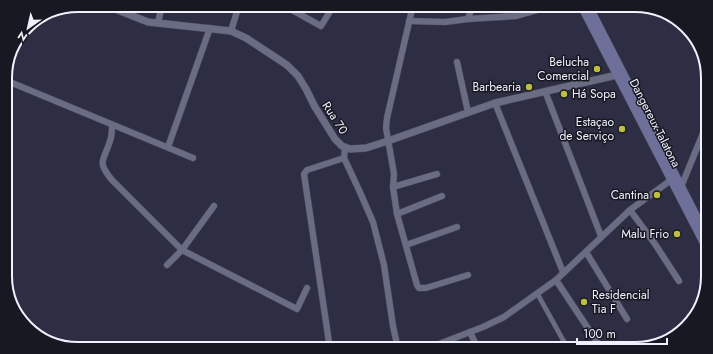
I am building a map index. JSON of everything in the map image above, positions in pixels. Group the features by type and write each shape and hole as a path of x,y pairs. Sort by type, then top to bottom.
{"main road":[{"name":"Dangereux-Talatona","path":"585,12 701,238"},
{"name":"Dangereux-Talatona","path":"592,12 701,226"}],"street":[{"name":"Rua 70","path":"122,12 138,19 158,23 231,31 246,38 287,65 298,76 335,139 345,148 360,149 388,141 495,103 617,75"},
{"path":"158,23 160,12"},
{"path":"231,31 237,12"},
{"path":"296,12 321,26 330,12"},
{"path":"411,12 387,118 388,141 394,174 393,187 398,214 419,288 426,288 468,275"},
{"path":"468,19 470,12"},
{"path":"409,21 434,22 516,16 530,12"},
{"path":"168,147 210,28"},
{"path":"457,62 468,112"},
{"path":"12,83 194,158"},
{"path":"545,92 601,236"},
{"path":"495,103 563,272"},
{"path":"112,125 111,140 103,159 103,168 112,180 182,250 297,309 307,288"},
{"path":"681,187 701,138"},
{"path":"345,148 344,158 360,190 373,222 384,265 396,342"},
{"path":"329,342 304,174 306,170 344,158"},
{"path":"393,187 437,174"},
{"path":"446,342 504,317 537,294 556,280 630,210 671,180"},
{"path":"398,214 442,196"},
{"path":"167,265 182,250 214,206"},
{"path":"630,210 655,244 678,280"},
{"path":"406,245 457,227"},
{"path":"586,252 627,319"},
{"path":"556,280 596,342"},
{"path":"537,294 564,342"},
{"path":"470,332 475,342"}],"place":[{"name":"Belucha Comercial","path":"597,69"},
{"name":"Barbearia","path":"529,87"},
{"name":"Há Sopa","path":"564,94"},
{"name":"Estaçao de Serviço","path":"622,129"},
{"name":"Cantina","path":"657,195"},
{"name":"Malu Frio","path":"677,234"},
{"name":"Residencial Tia F","path":"584,302"}]}
